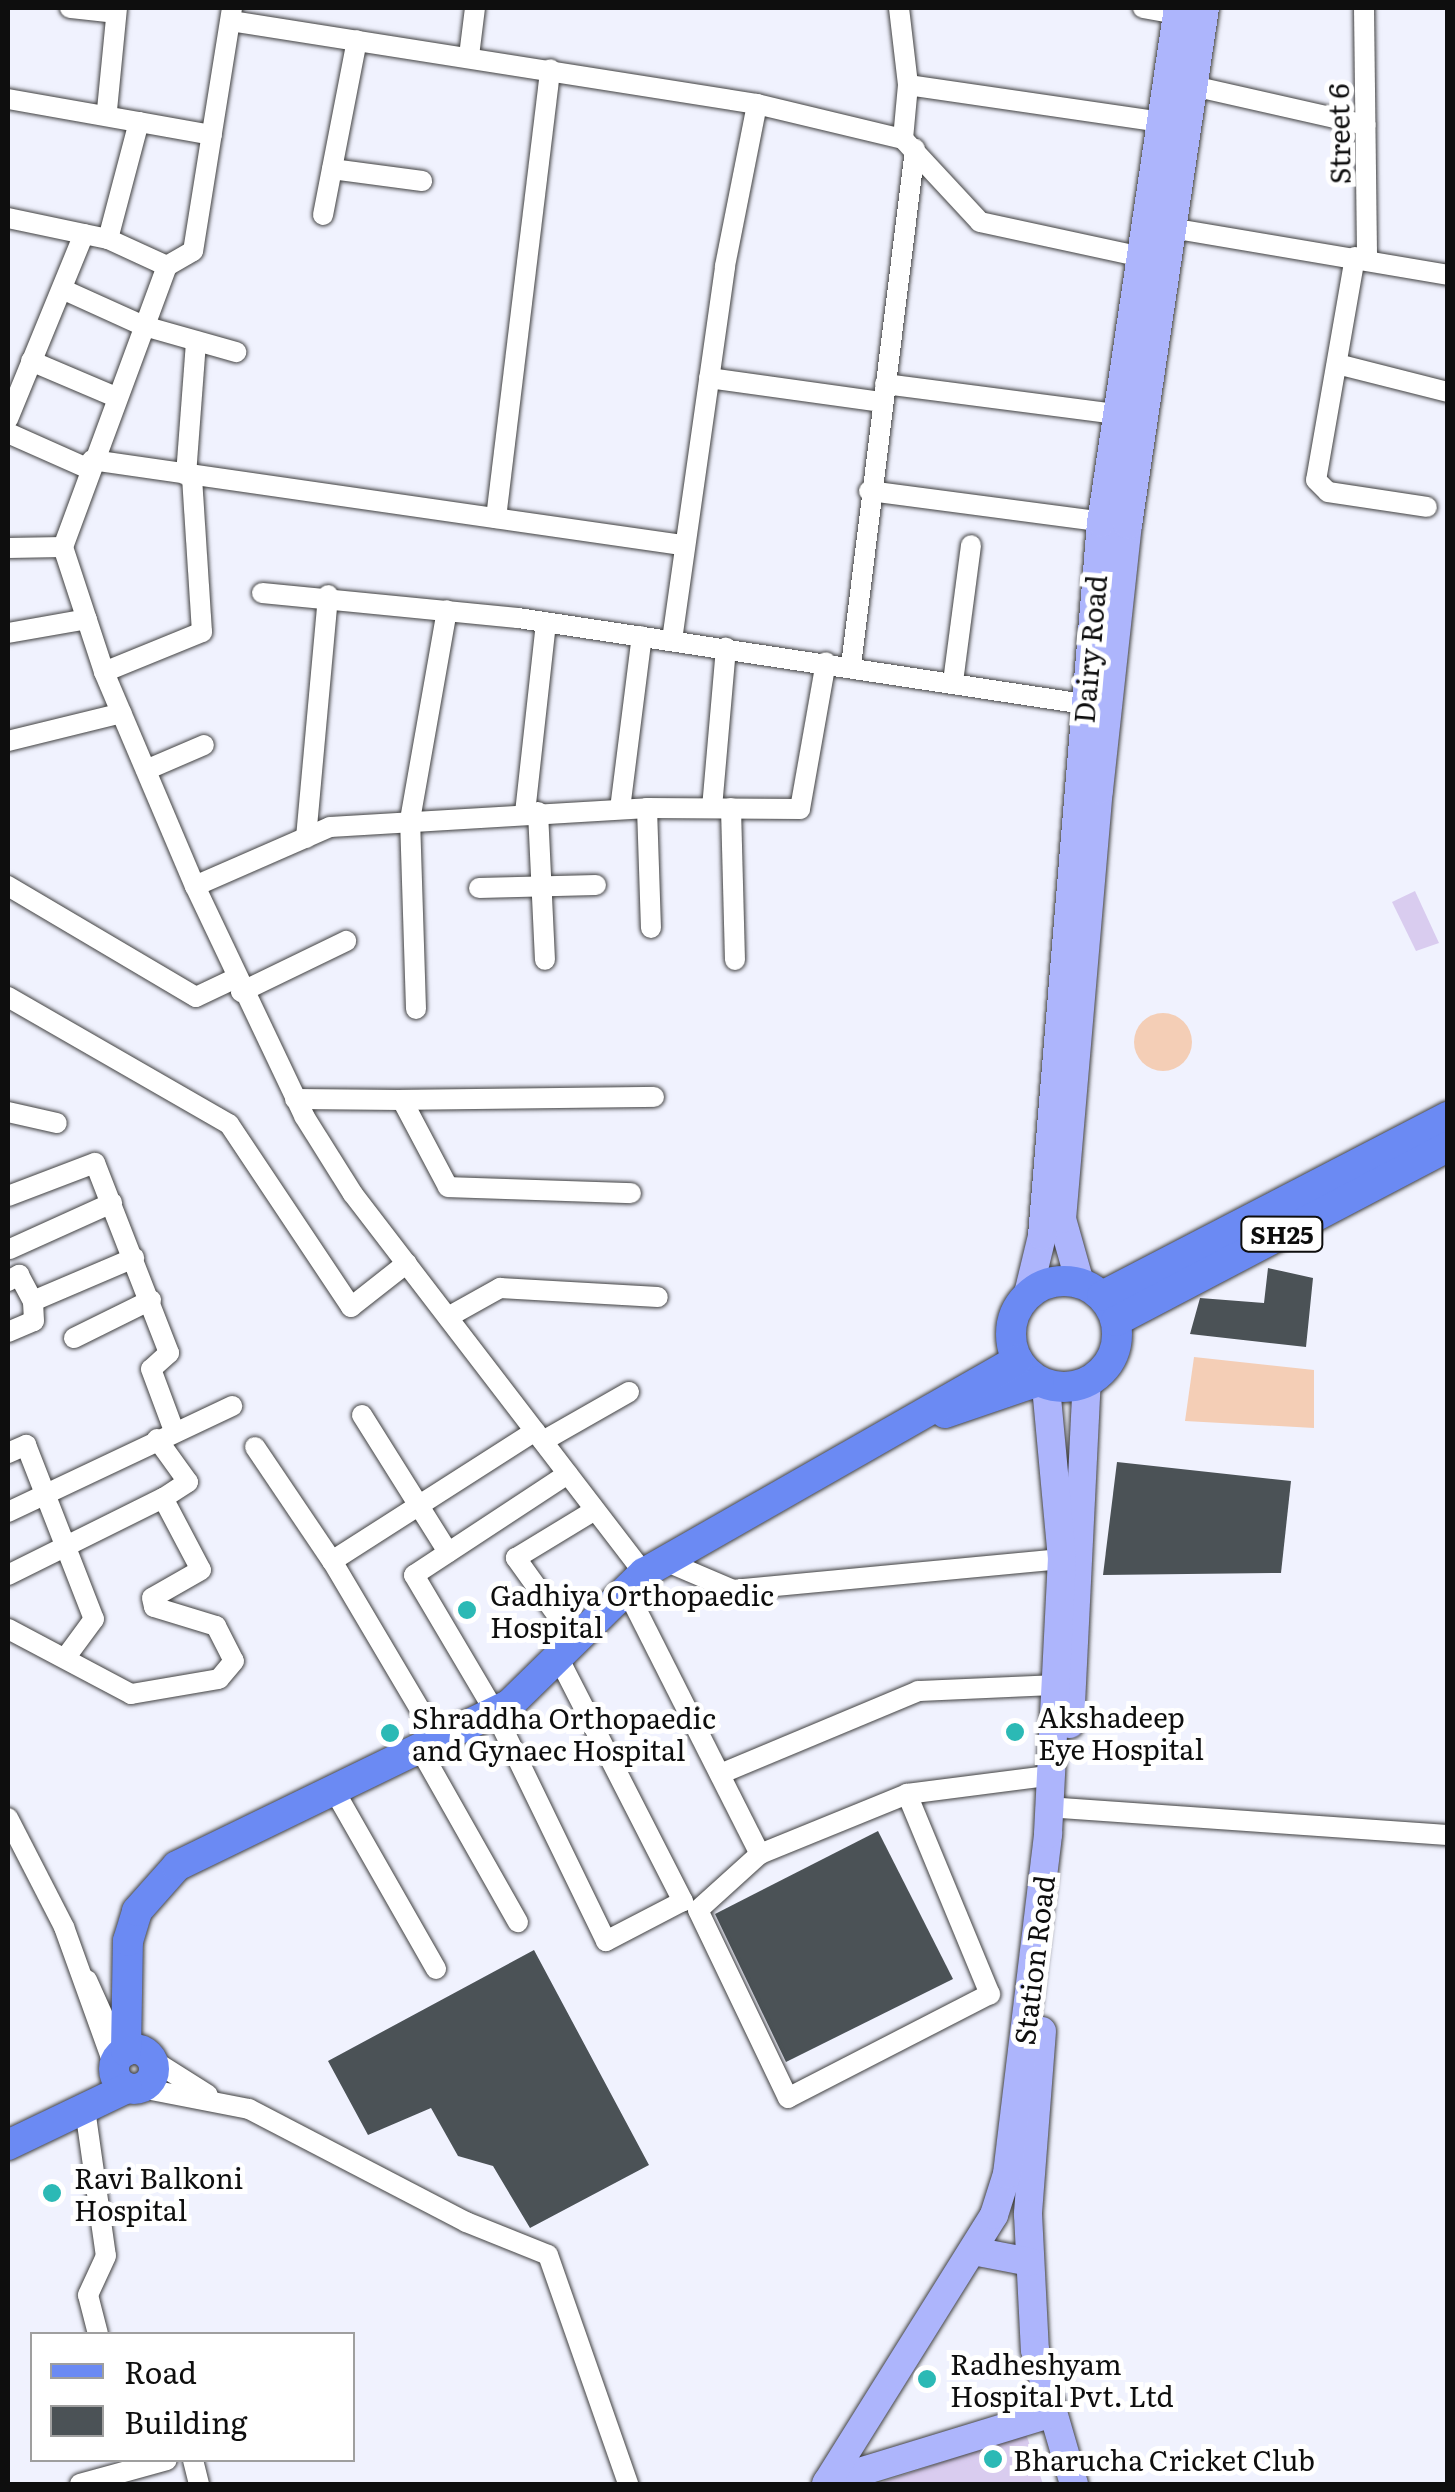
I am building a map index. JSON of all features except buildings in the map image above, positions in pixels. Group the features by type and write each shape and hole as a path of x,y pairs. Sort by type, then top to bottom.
{"main road":[{"name":"Dairy Road","path":"1028,1294 1042,1236 1114,524 1170,228 1192,86 1187,10"},
{"name":"Dairy Road","path":"1114,524 1115,414 1140,223 1156,122 1187,10"},
{"name":"Dairy Road","path":"1096,706 1062,1219 1099,1300"},
{"path":"1043,1384 1017,1360 1011,1325 1028,1294 1044,1284 1099,1300 1448,1118"},
{"name":"SH25","path":"1099,1300 1448,1148"},
{"path":"1074,2484 1049,2414 1030,2262 1054,1808 1088,1381 1112,1356 1099,1300"},
{"path":"8,2145 85,2108 130,2067 128,1941 138,1912 177,1866 495,1712 569,1652 645,1575 1017,1360"},
{"path":"923,1416 1043,1384 1088,1381"},
{"name":"Station Road","path":"827,2483 973,2251 1007,2174 1054,1808 1048,1776 1062,1559 1043,1384"},
{"path":"8,2124 130,2067"},
{"path":"973,2251 1030,2262"},
{"path":"827,2483 1049,2414"}],"street":[{"path":"70,8 117,10 107,110"},
{"path":"469,56 475,8"},
{"path":"852,666 909,144 908,85 898,8"},
{"path":"1143,8 1187,10"},
{"name":"Street 6","path":"1364,8 1366,125 1361,258 1316,466 1321,488 1427,507"},
{"path":"760,1854 720,1774 645,1575 407,1263 296,1100 238,985 104,672 63,547 90,464 167,266 193,251 231,14 357,40 757,104 909,144 980,222 1136,256"},
{"path":"322,215 357,40"},
{"path":"496,518 550,69"},
{"path":"908,85 1156,122"},
{"path":"1192,86 1366,125"},
{"path":"8,100 107,110 140,122 212,136"},
{"path":"672,640 682,545 757,104"},
{"path":"108,239 140,122"},
{"path":"332,169 422,181"},
{"path":"8,218 108,239 167,266"},
{"path":"1140,223 1448,275"},
{"path":"8,419 84,234"},
{"path":"62,289 144,326 236,352"},
{"path":"104,672 202,632 189,476 196,341"},
{"path":"32,361 116,397"},
{"path":"1337,364 1448,392"},
{"path":"709,378 1115,414"},
{"path":"8,433 90,464 682,545"},
{"path":"870,491 1114,524"},
{"path":"952,682 971,544"},
{"path":"8,548 63,547"},
{"path":"262,593 328,595 546,622 1096,706"},
{"path":"306,838 328,595"},
{"path":"416,1009 410,820 447,610"},
{"path":"8,633 87,619"},
{"path":"545,960 532,813 546,622"},
{"path":"620,809 642,636"},
{"path":"726,648 722,808 735,960"},
{"path":"195,886 330,827 620,809 800,809 826,662"},
{"path":"8,742 122,713"},
{"path":"146,770 204,745"},
{"path":"647,808 650,928"},
{"path":"8,886 196,997 238,985 346,942"},
{"path":"479,888 596,886"},
{"path":"8,997 230,1124 351,1307 407,1263"},
{"path":"296,1100 654,1098"},
{"path":"402,1100 448,1187 631,1193"},
{"path":"8,1112 57,1123"},
{"path":"8,1196 95,1163 169,1353 151,1369 166,1435 188,1482 164,1498 8,1575"},
{"path":"8,1332 34,1321 33,1302 13,1278 9,1246 112,1204"},
{"path":"33,1302 134,1258"},
{"path":"448,1318 500,1288 658,1297"},
{"path":"74,1338 151,1300"},
{"path":"332,1561 419,1504 539,1436 629,1392"},
{"path":"8,1512 232,1406"},
{"path":"362,1415 448,1552"},
{"path":"8,1453 26,1445 94,1620 66,1657"},
{"path":"255,1447 332,1561 518,1922"},
{"path":"568,1474 414,1575 495,1712 606,1941 682,1900 569,1652 516,1558 596,1510"},
{"path":"8,1629 131,1694 227,1675 234,1661 216,1626 154,1607 152,1598 201,1570 164,1498"},
{"path":"645,1575 733,1590 1062,1559"},
{"path":"720,1774 918,1691 1054,1686"},
{"path":"908,1794 990,1994 788,2098 698,1910 760,1854 908,1794 1048,1776"},
{"path":"334,1790 436,1970"},
{"path":"1054,1808 1448,1834"},
{"path":"8,1818 74,1962 130,2067 210,2096 548,2255 621,2482"},
{"path":"130,2067 210,2096"},
{"path":"85,2108 106,2256 88,2295 97,2332"},
{"path":"80,2484 161,2462"}],"shaded area":[{"path":"1415,891 1439,943 1416,951 1392,902"},
{"path":"1163,1013 1183,1022 1192,1042 1183,1062 1163,1071 1143,1062 1134,1042 1143,1022"},
{"path":"1194,1357 1314,1370 1314,1428 1185,1421"},
{"name":"Bharucha Cricket Club","path":"1026,2434 1043,2484 876,2484"}],"place":[{"name":"Gadhiya Orthopaedic Hospital","path":"467,1610"},
{"name":"Akshadeep Eye Hospital","path":"1015,1732"},
{"name":"Shraddha Orthopaedic and Gynaec Hospital","path":"390,1733"},
{"name":"Ravi Balkoni Hospital","path":"52,2193"},
{"name":"Radheshyam Hospital Pvt. Ltd","path":"927,2379"},
{"name":"Bharucha Cricket Club","path":"993,2459"}]}
